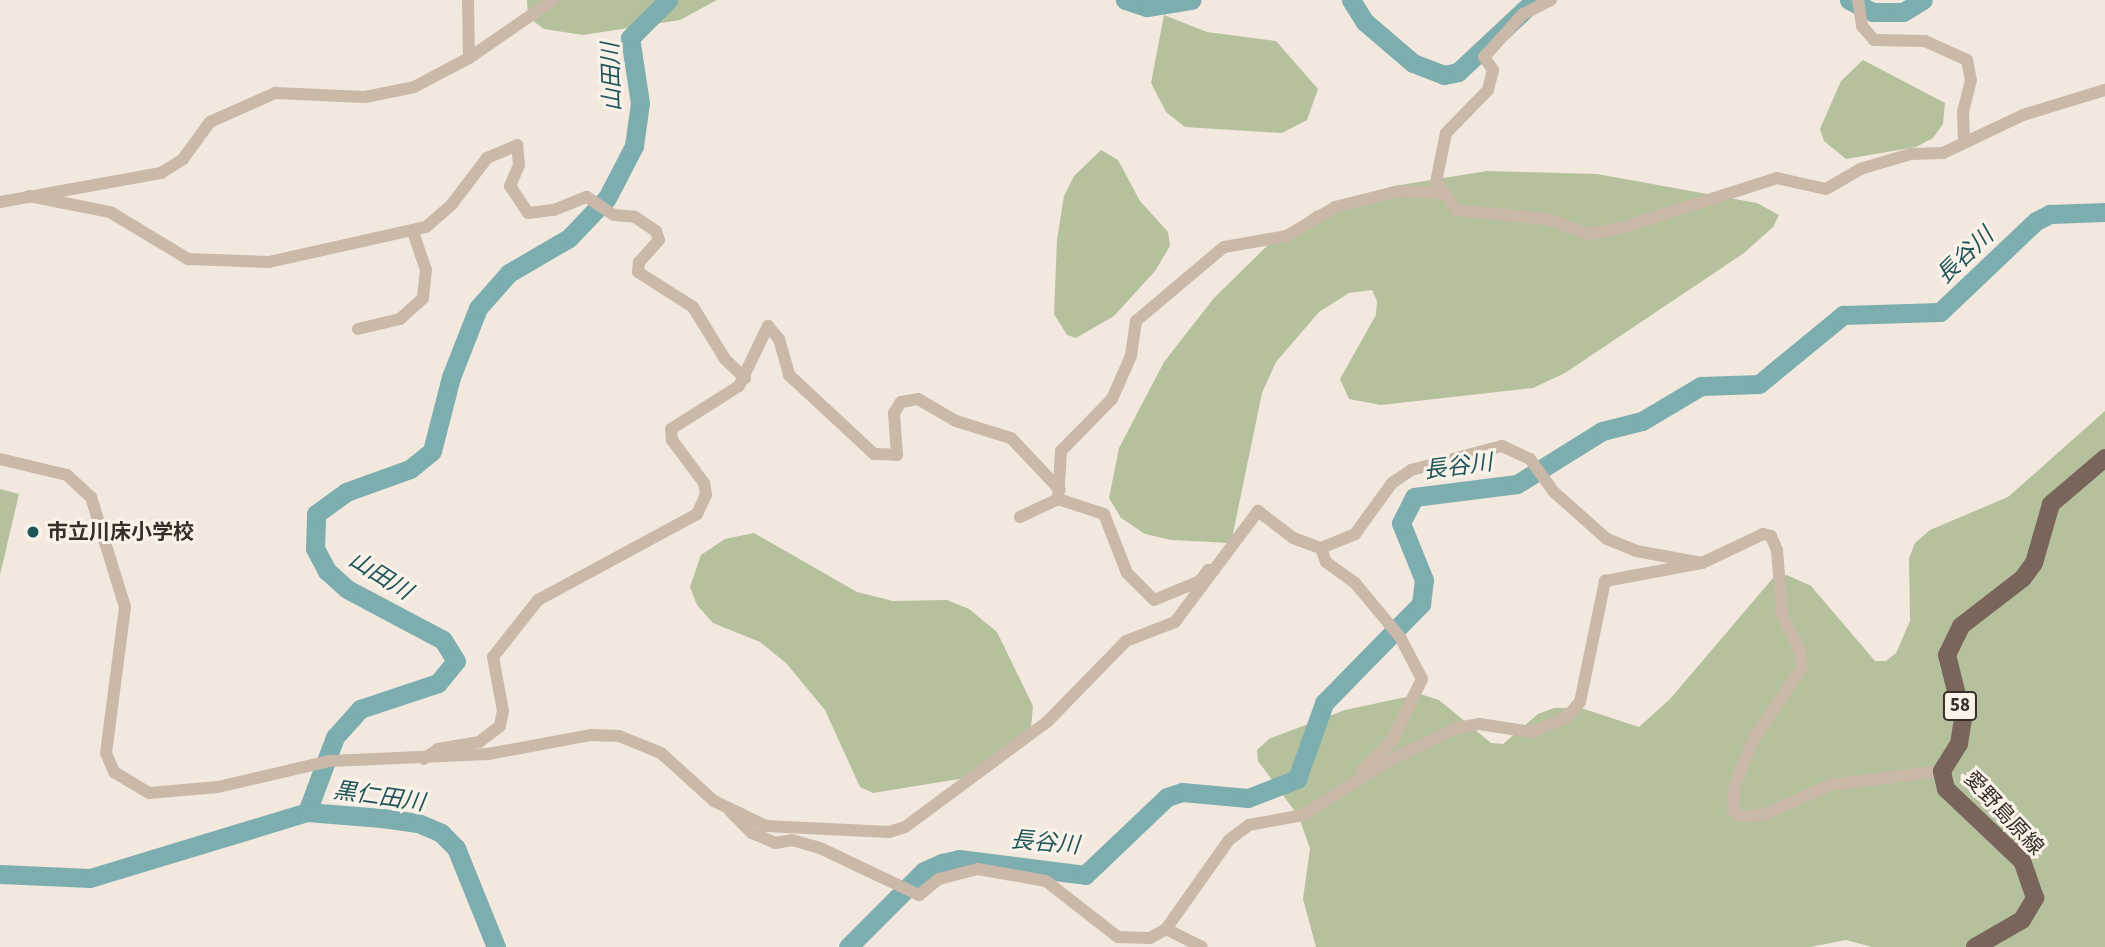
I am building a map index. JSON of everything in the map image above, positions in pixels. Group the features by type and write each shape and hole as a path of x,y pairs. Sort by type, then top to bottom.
{"main road":[{"name":"愛野島原線","path":"1975,947 2022,920 2035,898 2022,861 1946,789 1941,771 1959,744 1963,719 1947,654 1952,638 2023,578 2034,563 2051,504 2105,458"}],"street":[{"path":"468,0 469,58"},
{"path":"0,202 161,173 183,159 210,122 246,102 290,90 389,95 469,58 553,0"},
{"path":"1551,0 1523,14 1483,57 1493,70 1488,90 1446,133 1437,169 1440,193 1456,210 1546,219 1589,234 1777,178 1826,189 1860,169 1911,154 1943,153 1964,140 2105,90"},
{"path":"1859,5 1865,31 1874,40 1925,41 1967,60 1971,72 1963,111 1964,140"},
{"path":"29,196 110,212 188,259 270,262 413,232 437,220 486,158 517,145 519,165 510,186 528,212 554,210 581,197 602,207 638,218 656,231 659,240 639,262 638,272 693,307 725,359 745,378"},
{"path":"1059,495 1061,451 1112,399 1131,356 1136,321 1224,247 1287,236 1346,204 1399,191 1440,193"},
{"path":"358,329 400,319 423,298 426,270 413,232"},
{"path":"424,760 438,749 479,742 500,726 503,711 493,657 538,600 697,514 706,495 704,483 672,440 671,429 745,378 768,326 779,339 789,375 798,386 874,454 897,455 894,413 901,402 918,399 957,421 1011,438 1059,495 1104,514 1119,559 1154,600 1200,581"},
{"path":"1175,622 1200,581 1245,524 1262,512 1293,538 1321,548 1355,534 1401,476 1445,457 1502,446 1521,452 1540,475 1607,539 1636,551 1702,563"},
{"path":"0,459 67,475 83,487 97,512 99,536 125,607 105,742 114,772 135,789 175,793 330,761 424,760 620,736 661,753 730,810 740,825 775,843 792,840 820,848 915,892 953,872 978,869 1046,881 1118,937 1150,938 1166,929 1239,831 1303,815 1390,760 1457,728 1479,724 1531,732 1566,718 1580,702 1605,581 1702,563 1763,534 1771,536 1782,614 1800,651 1801,669 1755,737 1735,785 1733,810 1740,817 1763,815 1830,785 1941,771"},
{"path":"1020,517 1059,495"},
{"path":"730,810 787,829 868,833 905,827 1047,722 1126,641 1175,622 1195,602 1245,524"},
{"path":"1321,548 1326,562 1355,583 1396,632 1422,683 1391,742 1354,784"},
{"path":"1166,929 1202,947"}],"green space":[{"path":"527,0 717,0 680,20 583,35 544,29 528,17"},
{"path":"1164,15 1207,32 1276,41 1318,89 1307,120 1282,133 1185,127 1166,112 1151,83"},
{"path":"1863,60 1945,103 1943,124 1933,138 1916,147 1846,159 1824,141 1820,129 1841,81"},
{"path":"1101,150 1118,160 1140,201 1168,232 1170,246 1155,271 1114,316 1076,338 1067,335 1054,314 1057,240 1064,196 1074,176"},
{"path":"1487,171 1597,174 1757,203 1779,215 1773,227 1744,253 1565,373 1533,388 1381,405 1349,399 1340,379 1376,315 1377,301 1372,290 1349,293 1319,312 1276,362 1262,393 1231,543 1171,540 1145,534 1121,518 1109,498 1119,448 1164,362 1214,298 1268,245 1315,211 1394,186"},
{"path":"2105,411 2105,947 1872,947 1846,940 1810,947 1316,947 1303,899 1310,849 1299,817 1258,761 1257,750 1269,739 1345,710 1420,694 1439,700 1491,743 1503,744 1538,714 1554,708 1581,708 1639,727 1670,699 1773,578 1787,575 1811,586 1875,661 1886,661 1896,653 1910,621 1909,558 1915,543 1930,530 2008,497"},
{"path":"0,489 19,494 0,575"},
{"path":"754,533 857,592 893,601 947,600 969,609 997,632 1033,706 1031,728 971,777 873,793 860,787 825,710 786,663 760,642 713,623 697,605 690,587 701,555 725,539"}],"waterway":[{"name":"山田川","path":"307,812 335,737 360,709 438,683 456,661 443,640 347,589 327,571 315,548 316,514 346,492 410,469 432,451 451,377 478,308 509,273 569,238 607,198 634,146 640,103 630,38 668,0"},
{"name":"山田川","path":"1125,0 1147,7 1191,0"},
{"name":"山田川","path":"1351,0 1365,22 1413,63 1444,75 1458,72 1535,0"},
{"name":"山田川","path":"1849,0 1873,12 1903,12 1923,0"},
{"name":"長谷川","path":"848,947 924,871 942,863 959,859 1085,875 1167,797 1182,792 1248,798 1297,779 1324,703 1421,604 1424,580 1401,523 1414,497 1517,484 1602,431 1642,421 1701,386 1759,384 1843,315 1940,312 2036,221 2050,214 2105,212"},
{"name":"山田川","path":"0,874 90,878 307,812 418,823 441,833 456,848 496,947"}],"place":[{"name":"市立川床小学校","path":"33,532"}],"water label":[{"name":"黒仁田川","path":"379,797"}]}
